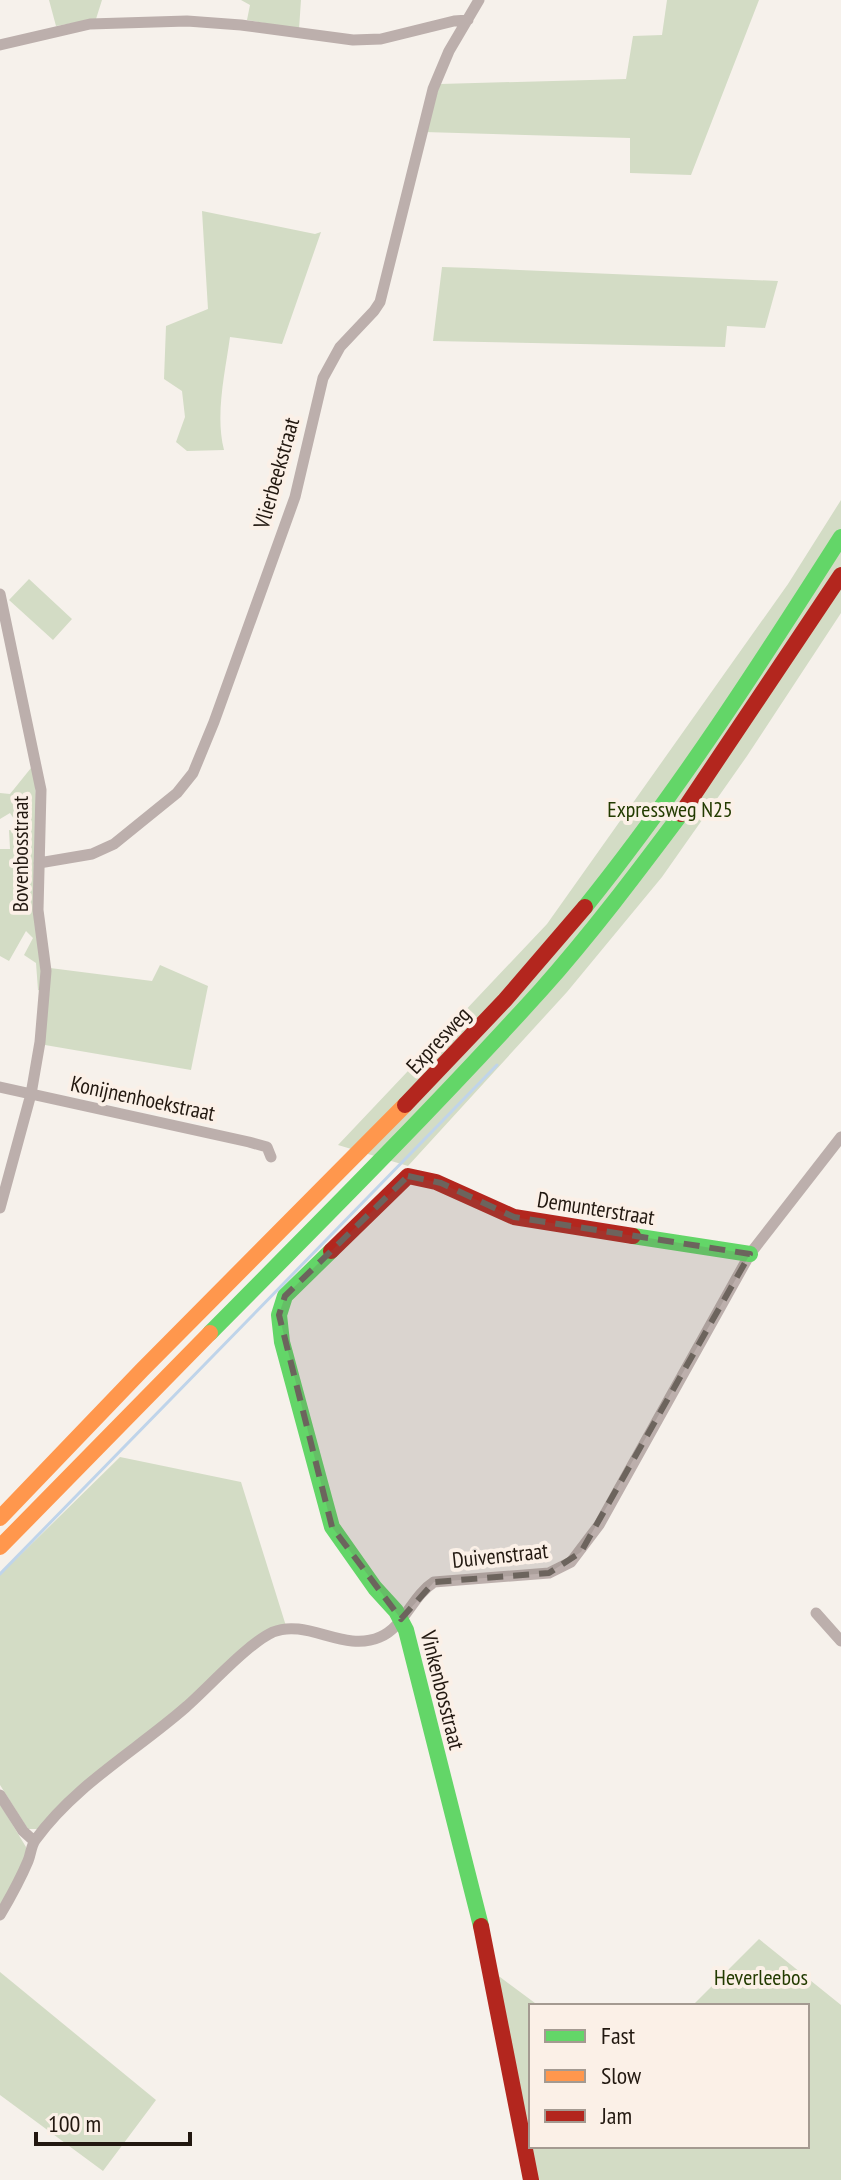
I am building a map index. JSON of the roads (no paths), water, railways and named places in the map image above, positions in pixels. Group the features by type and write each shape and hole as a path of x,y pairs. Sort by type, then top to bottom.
{"main road":[{"name":"Expresweg","path":"0,1518 428,1082 536,965 680,782 841,537"},
{"name":"Expresweg","path":"0,1547 403,1137 542,989 612,906 697,793 841,575"},
{"name":"Vinkenbosstraat","path":"441,1183 408,1176 398,1183 285,1296 279,1315 282,1342 329,1519 341,1542 401,1619 406,1630 488,1952 531,2180"},
{"name":"Demunterstraat","path":"441,1183 500,1214 750,1254"}],"street":[{"name":"Vlierbeekstraat","path":"39,863 92,854 114,844 177,793 193,773 295,497 323,378 340,347 380,302 429,100 449,51 479,0"},
{"path":"0,45 90,24 187,21 358,40 381,39 468,20"},
{"name":"Bovenbosstraat","path":"0,594 41,790 38,910 46,971 40,1042 31,1094 0,1208"},
{"name":"Konijnenhoekstraat","path":"0,1087 249,1142 267,1147 271,1157"},
{"name":"Duivenstraat","path":"0,1915 28,1861 34,1841 64,1807 270,1633 286,1628 346,1641 369,1641 390,1632 424,1588 434,1582 549,1573 571,1562 581,1552 634,1466 750,1254 841,1137"},
{"path":"816,1613 841,1641"},
{"path":"0,1795 23,1831 34,1841"}],"waterway":[{"path":"0,1574 497,1065"}],"park label":[{"name":"Expressweg N25","path":"670,809"},
{"name":"Heverleebos","path":"761,1977"}]}
